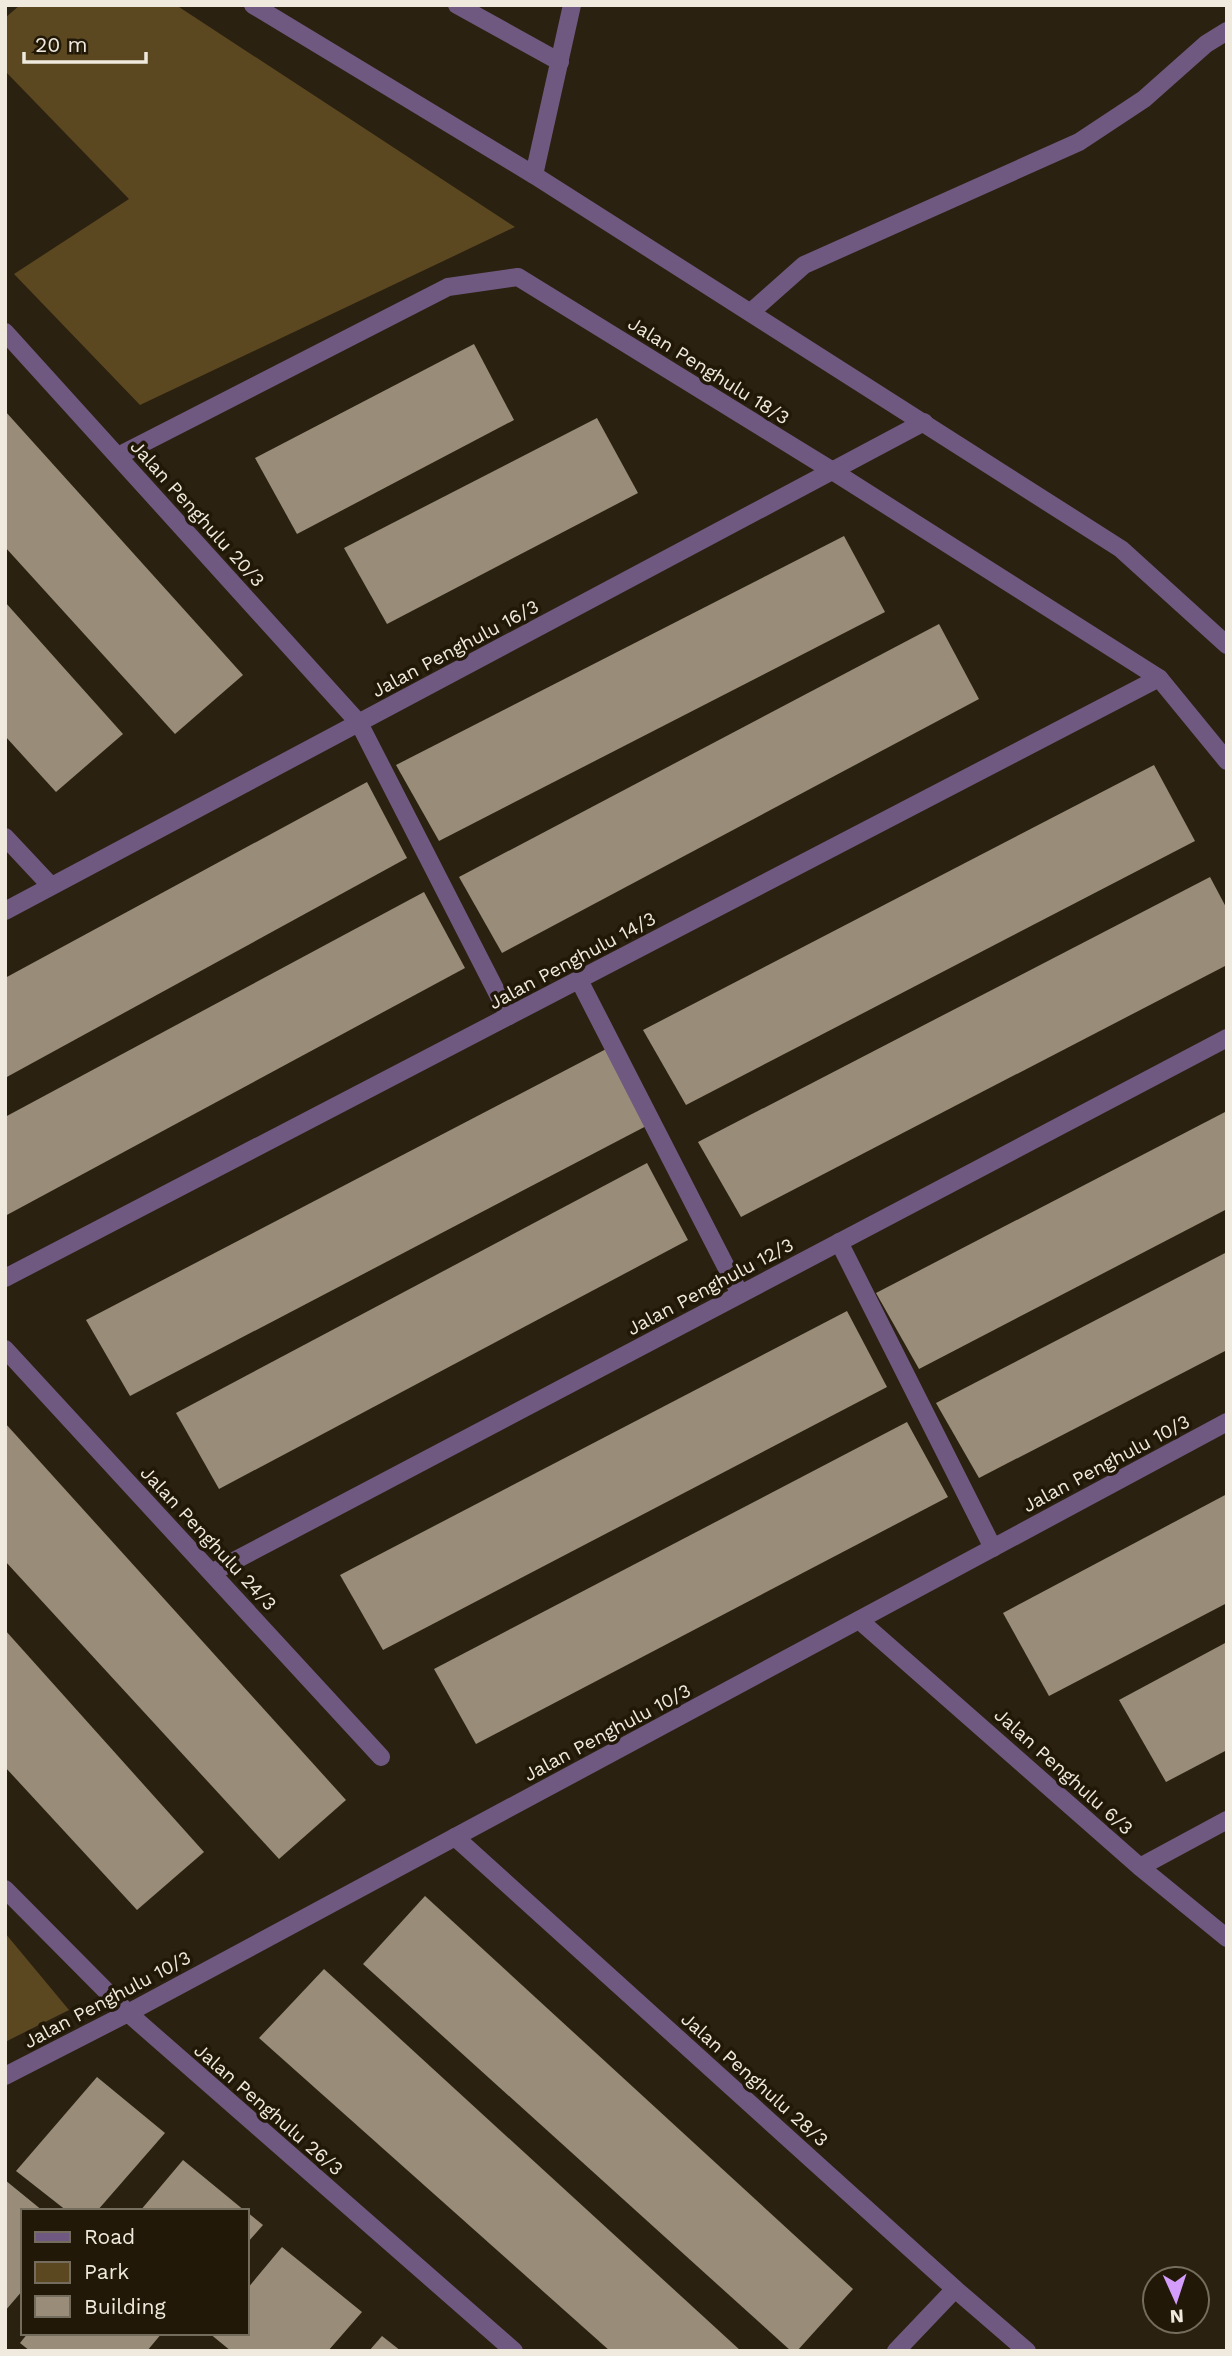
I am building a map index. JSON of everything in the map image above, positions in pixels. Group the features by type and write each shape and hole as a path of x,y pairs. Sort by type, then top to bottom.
{"street":[{"path":"253,5 534,175 1121,549 1227,645"},
{"path":"457,5 559,62"},
{"path":"534,175 572,5"},
{"path":"751,312 804,265 1079,142 1144,99 1206,44 1227,31"},
{"name":"Jalan Penghulu 18/3","path":"118,456 448,287 519,277 831,470 1159,678 1227,761"},
{"name":"Jalan Penghulu 20/3","path":"5,332 359,723 509,1016"},
{"name":"Jalan Penghulu 16/3","path":"5,911 924,422"},
{"name":"Jalan Penghulu 14/3","path":"5,1278 1159,678"},
{"path":"5,837 51,886"},
{"path":"579,980 740,1294"},
{"name":"Jalan Penghulu 12/3","path":"213,1572 1227,1038"},
{"path":"839,1242 993,1548"},
{"name":"Jalan Penghulu 24/3","path":"5,1349 381,1756"},
{"name":"Jalan Penghulu 10/3","path":"5,2076 128,2013 1227,1422"},
{"name":"Jalan Penghulu 6/3","path":"859,1620 1140,1867 1227,1938"},
{"path":"1140,1867 1227,1820"},
{"name":"Jalan Penghulu 28/3","path":"455,1837 1027,2351"},
{"name":"Jalan Penghulu 26/3","path":"5,1889 128,2013 514,2351"},
{"path":"897,2351 955,2289"}],"green space":[{"path":"20,5 176,5 515,227 140,405 14,274 129,199 5,71 5,18"},
{"path":"5,1933 69,2010 5,2042"}],"building":[{"path":"474,344 514,420 297,534 255,458"},
{"path":"5,411 243,675 175,734 5,547"},
{"path":"597,418 638,493 387,624 344,548"},
{"path":"844,536 885,612 439,841 396,765"},
{"path":"5,602 123,734 56,792 5,736"},
{"path":"939,624 979,699 502,953 459,877"},
{"path":"1154,765 1195,841 686,1105 643,1030"},
{"path":"367,782 407,858 5,1078 5,978"},
{"path":"1210,877 1227,909 1227,965 741,1217 698,1142"},
{"path":"424,892 465,968 5,1216 5,1117"},
{"path":"610,1047 652,1123 130,1396 86,1320"},
{"path":"1227,1111 1227,1209 919,1369 876,1293"},
{"path":"647,1163 688,1240 219,1489 176,1413"},
{"path":"1227,1252 1227,1350 979,1478 936,1403"},
{"path":"847,1311 887,1387 383,1650 340,1575"},
{"path":"907,1422 948,1497 476,1744 434,1669"},
{"path":"5,1423 346,1800 279,1859 5,1561"},
{"path":"1227,1494 1227,1603 1049,1696 1003,1613"},
{"path":"5,1630 204,1852 137,1910 5,1767"},
{"path":"1227,1642 1227,1750 1166,1782 1119,1700"},
{"path":"425,1896 853,2289 797,2351 791,2351 363,1964"},
{"path":"324,1969 741,2351 610,2351 259,2038"},
{"path":"97,2077 165,2133 99,2209 64,2209 16,2171"},
{"path":"183,2160 243,2209 142,2209"},
{"path":"5,2180 41,2209 21,2209 21,2292 5,2311"},
{"path":"248,2213 263,2225 248,2242"},
{"path":"282,2247 362,2312 328,2351 231,2351 211,2335 248,2335 248,2288"},
{"path":"26,2335 160,2335 147,2351 30,2351 20,2343"},
{"path":"382,2336 401,2351 369,2351"}]}
